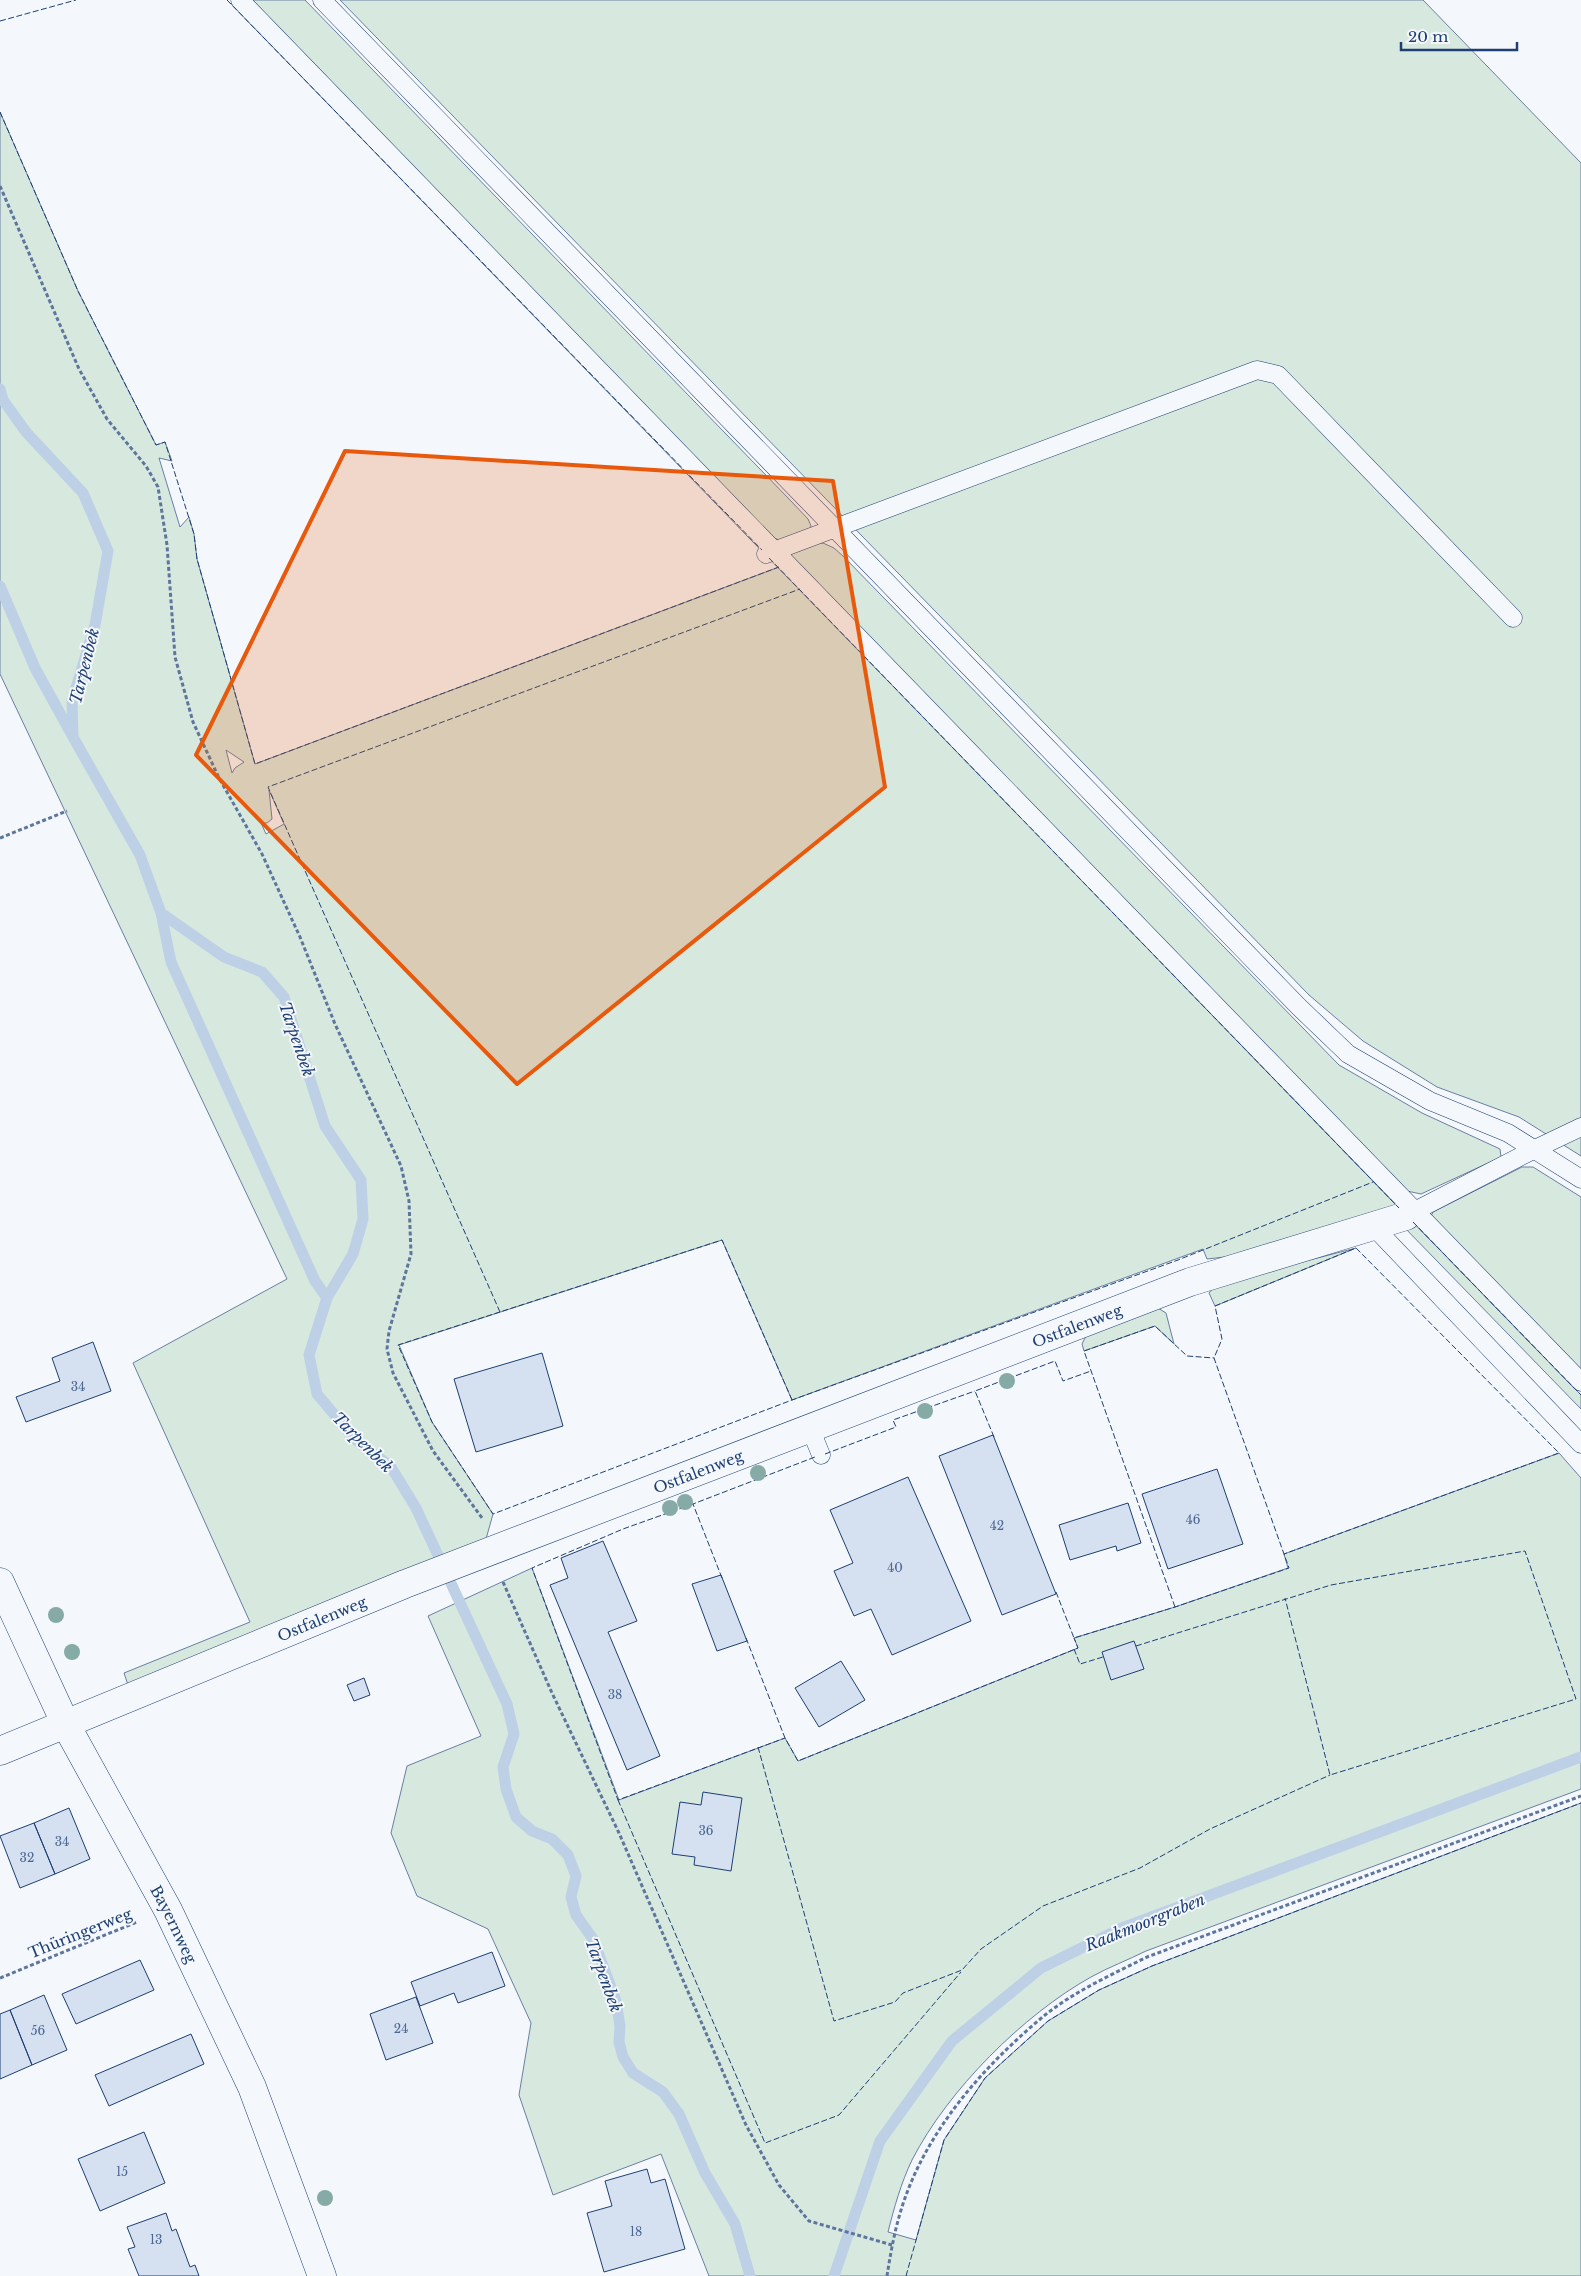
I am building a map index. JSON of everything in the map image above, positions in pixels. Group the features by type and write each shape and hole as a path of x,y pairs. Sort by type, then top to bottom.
{"street":[{"name":"Ostfalenweg","path":"0,1751 405,1584 1190,1282 1411,1213"},
{"name":"Bayernweg","path":"0,1582 66,1725 168,1910 252,2087 322,2276"}],"lane":[{"path":"240,0 1411,1213 1581,1382"},
{"path":"322,0 1298,1006 1348,1054 1430,1100 1508,1134 1581,1179"},
{"path":"771,552 1257,370 1278,375 1512,618"},
{"path":"1411,1213 1581,1127"},
{"path":"1373,1226 1581,1444"},
{"path":"810,1428 821,1455"}],"path":[{"path":"0,186 79,369 107,419 146,466 158,487 167,545 175,657 193,722 219,778 262,854 300,937 335,1024 401,1166 409,1201 411,1254 389,1331 387,1349 393,1373 433,1451 493,1533 498,1570 552,1692 619,1833 746,2125 780,2185 810,2221 892,2245"},
{"path":"0,838 67,811"},
{"path":"887,2276 892,2245 904,2198 935,2134 981,2075 1046,2014 1094,1983 1147,1957 1581,1796"},
{"name":"Thüringerweg","path":"0,1978 168,1910"}],"highlighted area":[{"path":"345,451 833,481 885,787 517,1084 196,755"}],"shaded area":[{"path":"249,0 305,0 808,519 811,526 808,532 783,541 773,538"},
{"path":"340,0 1423,0 1581,163 1581,1156 1519,1117 1437,1087 1363,1041 1309,995"},
{"path":"0,112 78,291 156,445 165,442 172,461 159,458 180,527 189,517 194,534 197,559 255,764 779,567 1400,1209 1259,1253 1207,1259 1203,1249 792,1400 722,1240 399,1345 432,1422 493,1514 486,1539 393,1575 129,1688 124,1673 250,1622 133,1363 287,1279 0,674","holes":["226,750 244,762 235,768 232,773","269,790 284,824 266,834 261,823 267,823 272,819"]},
{"path":"823,543 834,548 844,557 1339,1065 1422,1113 1500,1149 1501,1157 1421,1194 1407,1191 784,552 808,544"},
{"path":"1522,1167 1533,1167 1581,1197 1581,1374 1430,1218 1433,1212"},
{"path":"1412,1221 1581,1395 1581,1409 1402,1225"},
{"path":"1356,1248 1215,1306 1209,1293 1214,1287 1248,1276"},
{"path":"1158,1308 1166,1313 1174,1344 1155,1326 1084,1351 1082,1344 1087,1334"},
{"path":"1559,1453 1581,1478 1581,1789 1146,1951 1098,1973 1065,1993 1014,2033 967,2081 946,2107 912,2160 898,2196 888,2232 916,2240 944,2140 985,2078 1048,2021 1099,1990 1152,1966 1581,1803 1581,2276 709,2276 661,2154 553,2195 519,2095 531,2023 488,1929 417,1896 391,1833 407,1766 481,1736 428,1616 532,1568 619,1800 785,1738 798,1761 1078,1648 1074,1638 1175,1607 1288,1568 1284,1554"}],"building":[{"path":"93,1342 111,1391 26,1422 16,1397 60,1381 52,1358"},
{"path":"542,1353 563,1426 476,1452 454,1379"},
{"path":"993,1435 1056,1594 1002,1615 939,1456"},
{"path":"1217,1469 1243,1544 1168,1569 1142,1494"},
{"path":"908,1477 971,1621 892,1655 871,1609 854,1616 834,1571 853,1563 830,1510"},
{"path":"1128,1503 1141,1543 1117,1551 1116,1546 1070,1560 1059,1525"},
{"path":"603,1541 637,1621 608,1632 660,1756 627,1770 550,1585 568,1578 561,1558"},
{"path":"721,1575 747,1641 717,1651 692,1584"},
{"path":"1134,1641 1144,1669 1111,1680 1102,1652"},
{"path":"841,1661 865,1700 819,1727 795,1688"},
{"path":"364,1678 370,1695 354,1701 347,1685"},
{"path":"703,1792 742,1798 731,1871 694,1865 695,1857 672,1854 680,1802 701,1805"},
{"path":"69,1808 90,1859 55,1874 34,1823"},
{"path":"34,1823 55,1874 20,1888 0,1836"},
{"path":"492,1952 505,1986 458,2003 454,1993 420,2006 411,1982"},
{"path":"140,1960 154,1990 76,2024 62,1994"},
{"path":"44,1995 67,2050 32,2065 10,2010"},
{"path":"416,1997 433,2043 386,2060 370,2014"},
{"path":"10,2010 32,2065 0,2079 0,2014"},
{"path":"191,2034 204,2064 109,2106 95,2075"},
{"path":"144,2132 165,2183 100,2211 78,2159"},
{"path":"647,2169 651,2183 665,2179 685,2249 604,2272 587,2213 612,2206 605,2181"},
{"path":"166,2213 172,2231 176,2229 190,2267 195,2265 199,2276 139,2276 128,2249 135,2247 127,2227"}],"waterway":[{"name":"Tarpenbek","path":"0,389 3,400 26,432 83,493 108,551 95,625 72,701 73,737 140,855 161,913 224,957 262,972 284,997 325,1126 361,1180 363,1219 353,1254 327,1298 309,1355 317,1394 355,1439 391,1467 416,1508 507,1704 514,1734 503,1767 506,1789 516,1817 532,1831 552,1839 568,1855 576,1876 571,1897 576,1915 593,1939 616,2001 620,2026 619,2042 623,2057 633,2073 663,2092 679,2114 705,2173 735,2224 750,2276"},
{"path":"0,586 35,668 72,735"},
{"path":"161,913 171,962 315,1281 327,1298"},
{"name":"Raakmoorgraben","path":"834,2276 880,2141 952,2041 1041,1968 1122,1928 1581,1757"}],"fence":[{"path":"0,21 76,0"},
{"path":"227,0 762,550"},
{"path":"0,112 78,291 156,445 165,442 194,534 197,559 255,764 779,567"},
{"path":"769,558 1399,1208"},
{"path":"500,1312 268,787 800,589"},
{"path":"792,1400 722,1240 398,1345 432,1422 493,1514 792,1400 1178,1260 1373,1182"},
{"path":"1413,1222 1581,1395"},
{"path":"1056,1592 1074,1638 1175,1607 1289,1568 1214,1358 1222,1339 1215,1306 1356,1248 1559,1453 1284,1554"},
{"path":"1175,1607 1084,1351 1155,1326 1187,1356 1214,1358"},
{"path":"994,1437 975,1391 1055,1361 1063,1381 1091,1371"},
{"path":"825,1454 896,1427 893,1420 975,1391"},
{"path":"722,1578 693,1504 815,1457"},
{"path":"693,1504 623,1529 532,1568 618,1800 785,1738"},
{"path":"1136,1646 1331,1585 1525,1551 1576,1699 1330,1775 1285,1598"},
{"path":"746,1638 785,1738 798,1761 1078,1648 1074,1638"},
{"path":"1074,1649 1080,1664 1103,1657"},
{"path":"758,1747 834,2021 895,2002 903,1993 962,1970 981,1949 1043,1906 1140,1868 1210,1829 1330,1775"},
{"path":"618,1800 765,2143 839,2115 961,1972"},
{"path":"906,2276 944,2140 985,2078 1048,2021 1099,1990 1152,1966 1581,1803"}]}
